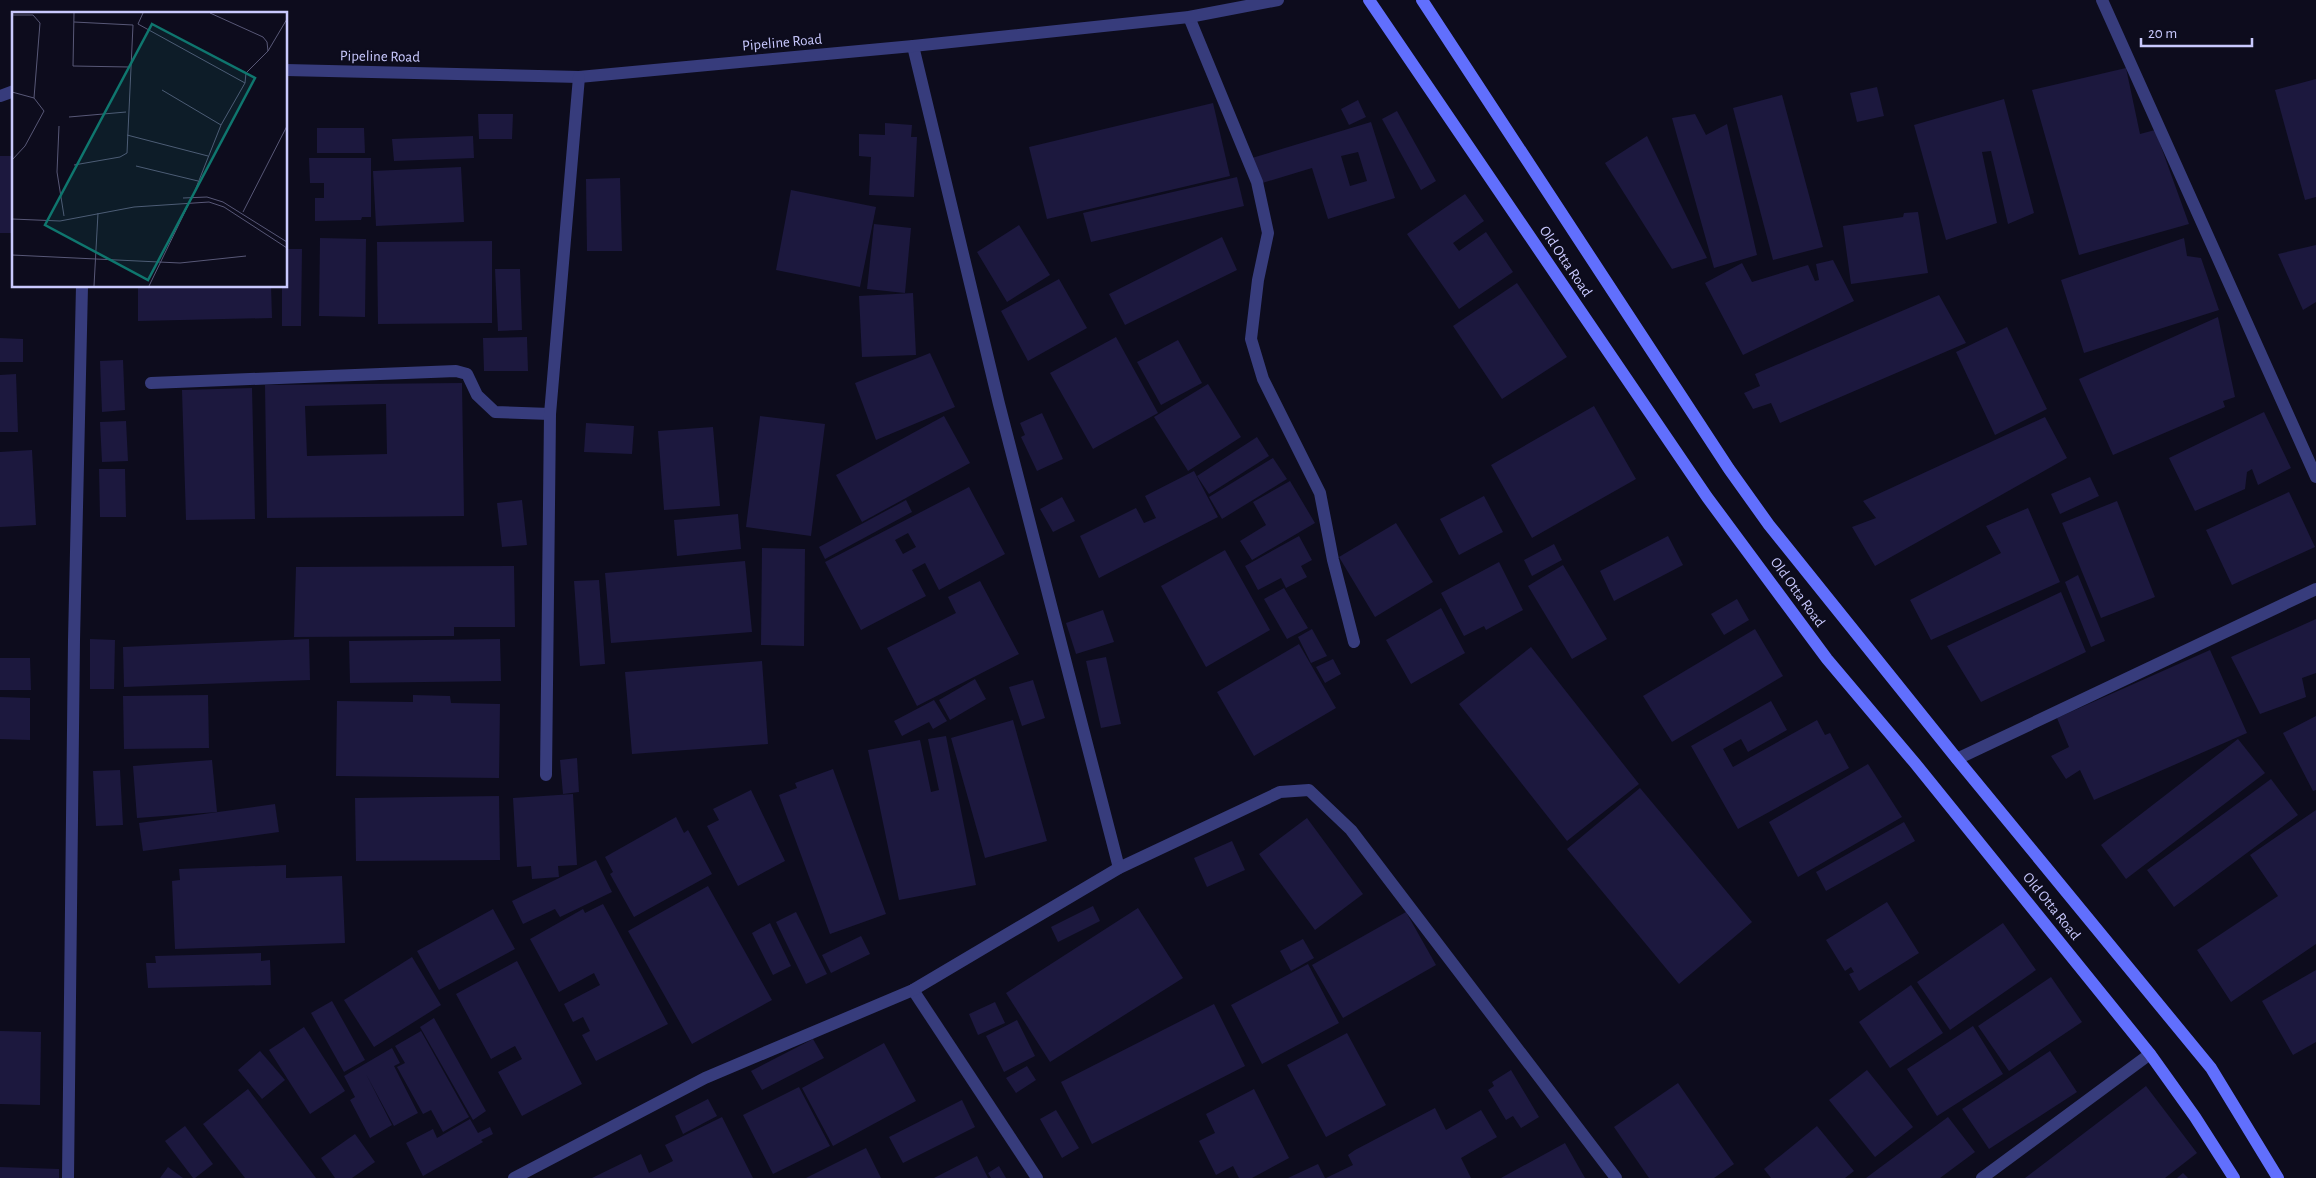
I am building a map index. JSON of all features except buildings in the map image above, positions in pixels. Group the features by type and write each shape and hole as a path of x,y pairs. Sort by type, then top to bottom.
{"main road":[{"name":"Old Otta Road","path":"1369,0 1707,497 1815,643 2150,1054 2234,1178"},
{"name":"Old Otta Road","path":"1422,0 1729,469 1769,525 1957,759 2211,1068 2278,1178"}],"street":[{"name":"Pipeline Road","path":"288,70 579,77 913,46 1189,17 1278,0"},
{"path":"2102,0 2316,477"},
{"path":"1189,17 1257,182 1268,233 1258,280 1251,339 1263,378 1320,493 1333,560 1354,642"},
{"path":"913,46 999,404 1119,868"},
{"path":"546,775 550,414 579,77"},
{"path":"0,96 12,92"},
{"path":"68,1178 74,640 82,288"},
{"path":"151,383 456,371 467,374 477,395 495,412 550,414"},
{"path":"1957,759 2316,589"},
{"path":"514,1178 705,1078 913,990 1119,868 1280,792 1309,790 1351,830 1616,1178"},
{"path":"913,990 1037,1178"},
{"path":"1982,1178 2150,1054"}]}
